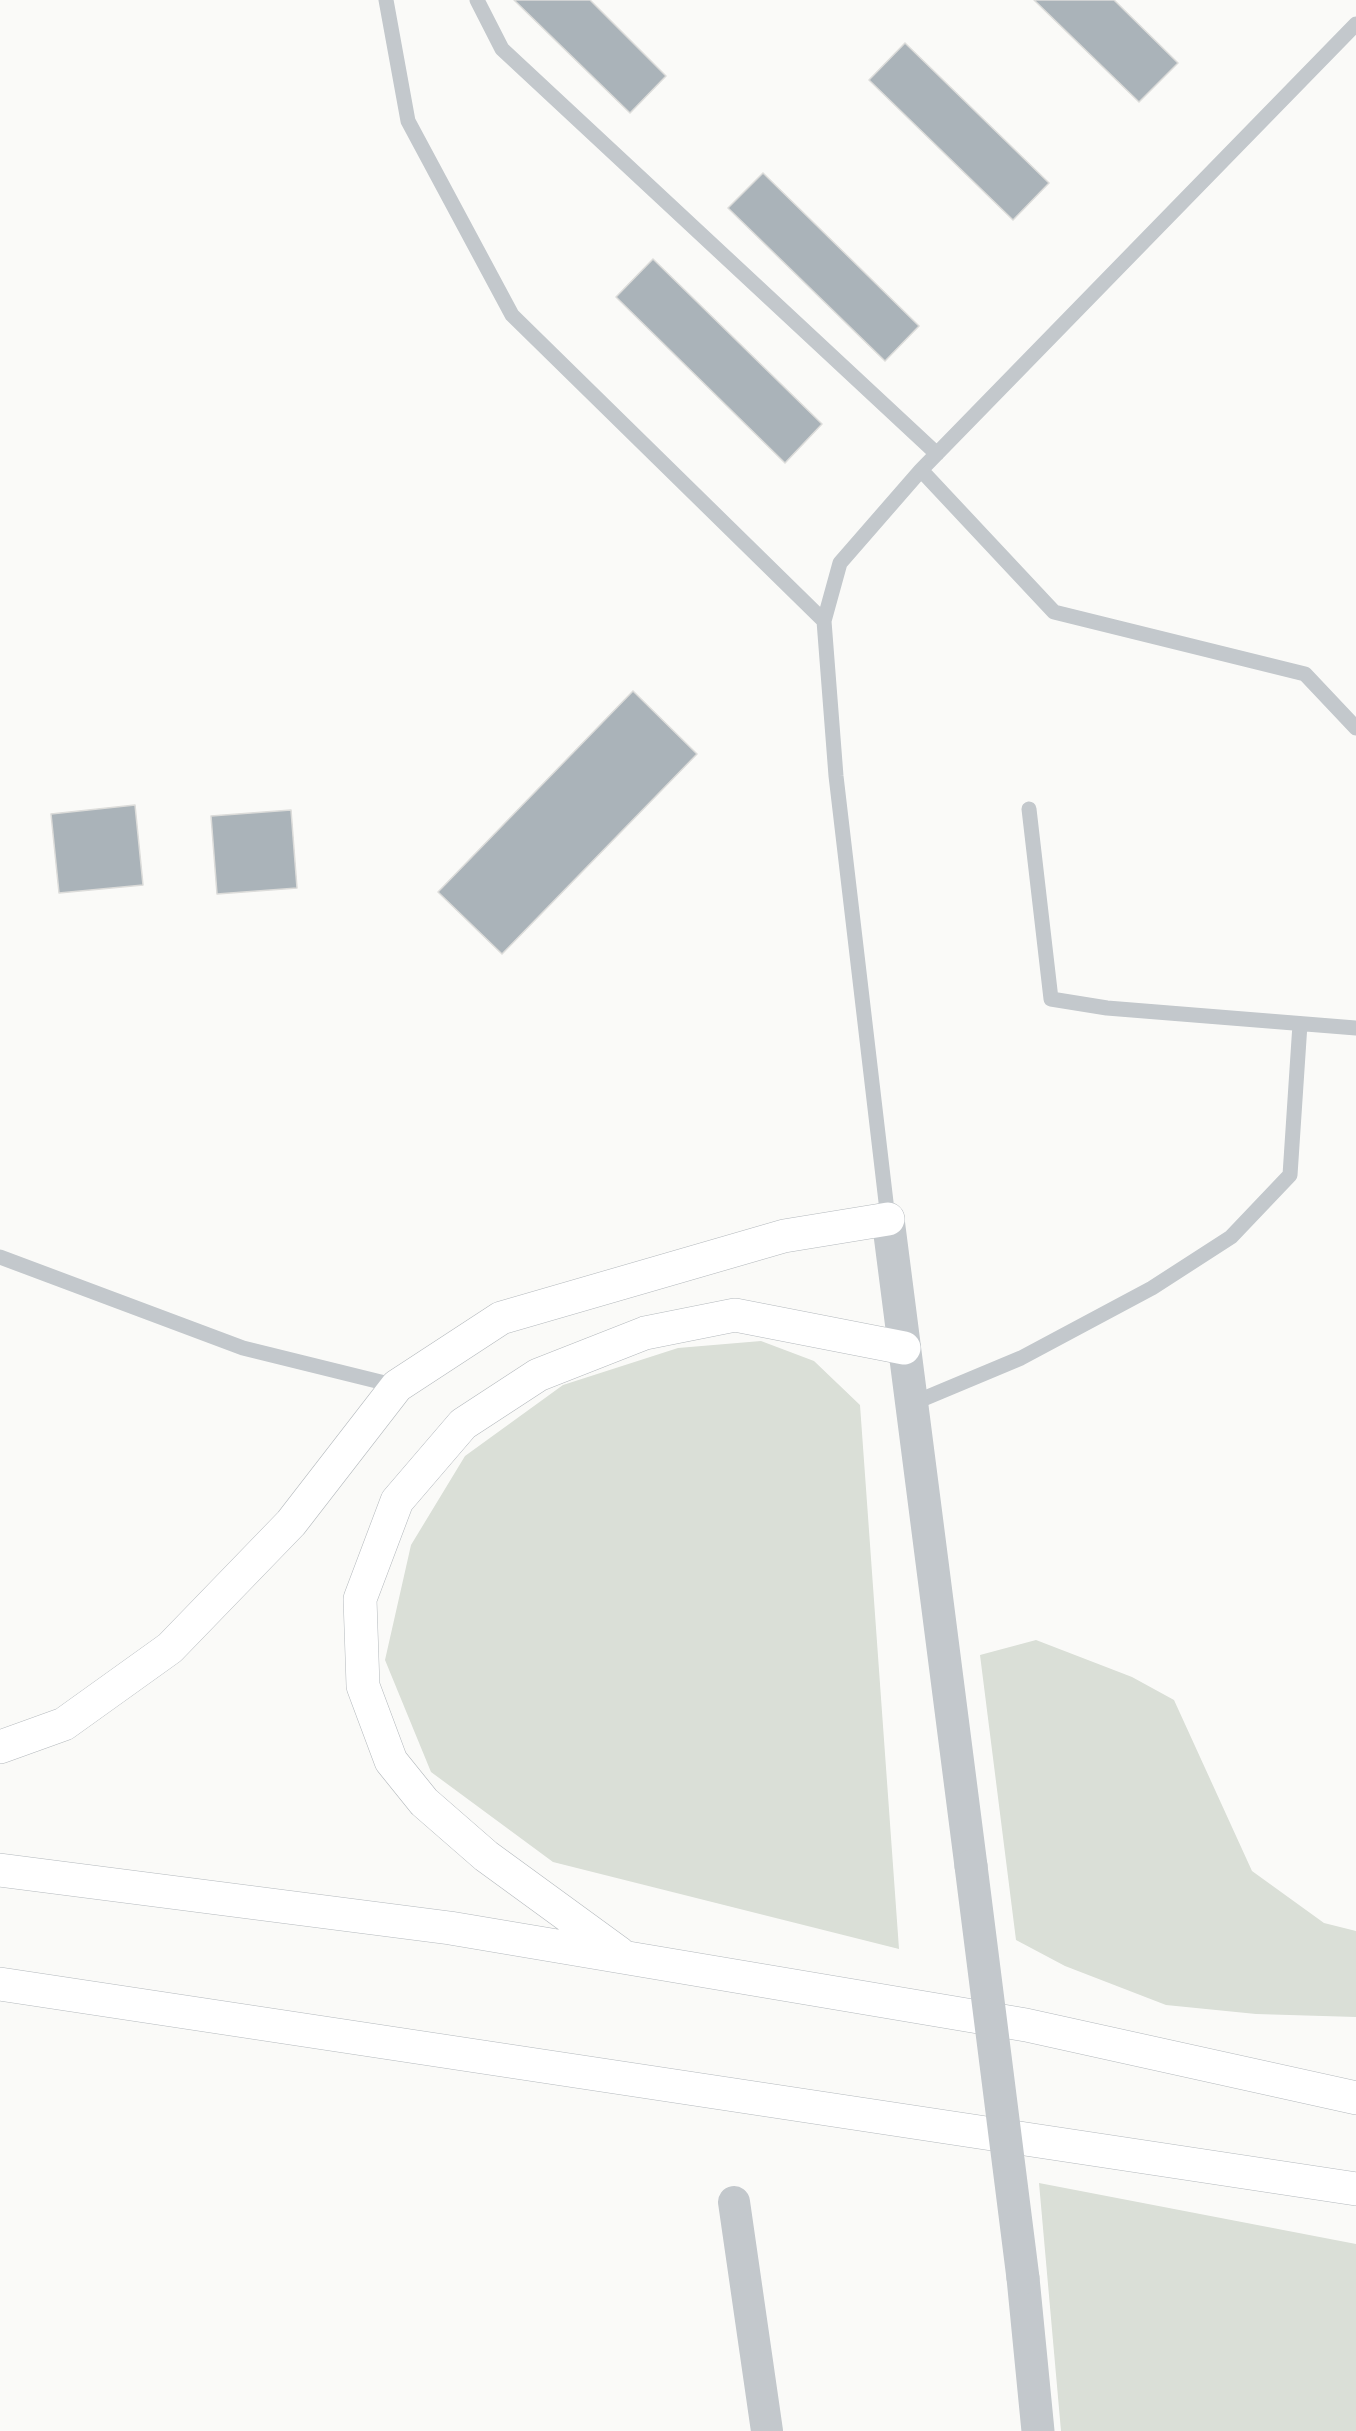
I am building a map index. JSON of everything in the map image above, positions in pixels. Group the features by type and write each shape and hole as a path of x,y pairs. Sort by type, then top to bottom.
{"highway":[{"path":"0,1747 64,1724 170,1648 291,1523 397,1386 501,1318 784,1236 888,1219"},
{"path":"625,1957 486,1856 424,1802 391,1761 363,1686 360,1599 397,1501 462,1424 538,1375 645,1333 735,1315 904,1348"},
{"path":"0,1870 450,1928 625,1957 1026,2025 1356,2098"},
{"path":"0,1984 1356,2189"},
{"path":"1108,2151 1356,2206"}],"street":[{"path":"888,1219 1023,2278 1038,2431"},
{"path":"734,2202 767,2431"}],"lane":[{"path":"386,0 408,121 512,315 824,621"},
{"path":"477,0 502,49 937,454"},
{"path":"888,1219 836,776 824,621 840,563 921,470 1356,24"},
{"path":"921,470 1054,612 1305,674 1356,728"},
{"path":"1029,809 1051,999 1107,1008 1356,1028"},
{"path":"911,1404 1021,1358 1152,1288 1230,1237 1290,1175 1300,1024"},
{"path":"0,1257 243,1348 397,1386"}],"shaded area":[{"path":"761,1341 814,1361 860,1405 899,1949 553,1862 431,1772 385,1660 411,1545 465,1456 563,1385 678,1348"},
{"path":"1036,1640 1132,1677 1174,1700 1252,1871 1324,1923 1356,1931 1356,2017 1256,2014 1166,2005 1065,1966 1016,1940 980,1655"},
{"path":"1039,2183 1356,2244 1356,2431 1061,2431"}],"building":[{"path":"514,0 590,0 666,76 630,113"},
{"path":"1034,0 1114,0 1178,63 1139,102"},
{"path":"905,43 1049,183 1013,220 869,80"},
{"path":"763,173 919,326 885,361 728,208"},
{"path":"653,259 822,424 785,463 616,297"},
{"path":"633,691 697,754 502,954 438,892"},
{"path":"135,805 143,885 59,893 51,814"},
{"path":"291,810 297,888 217,894 211,816"}]}
